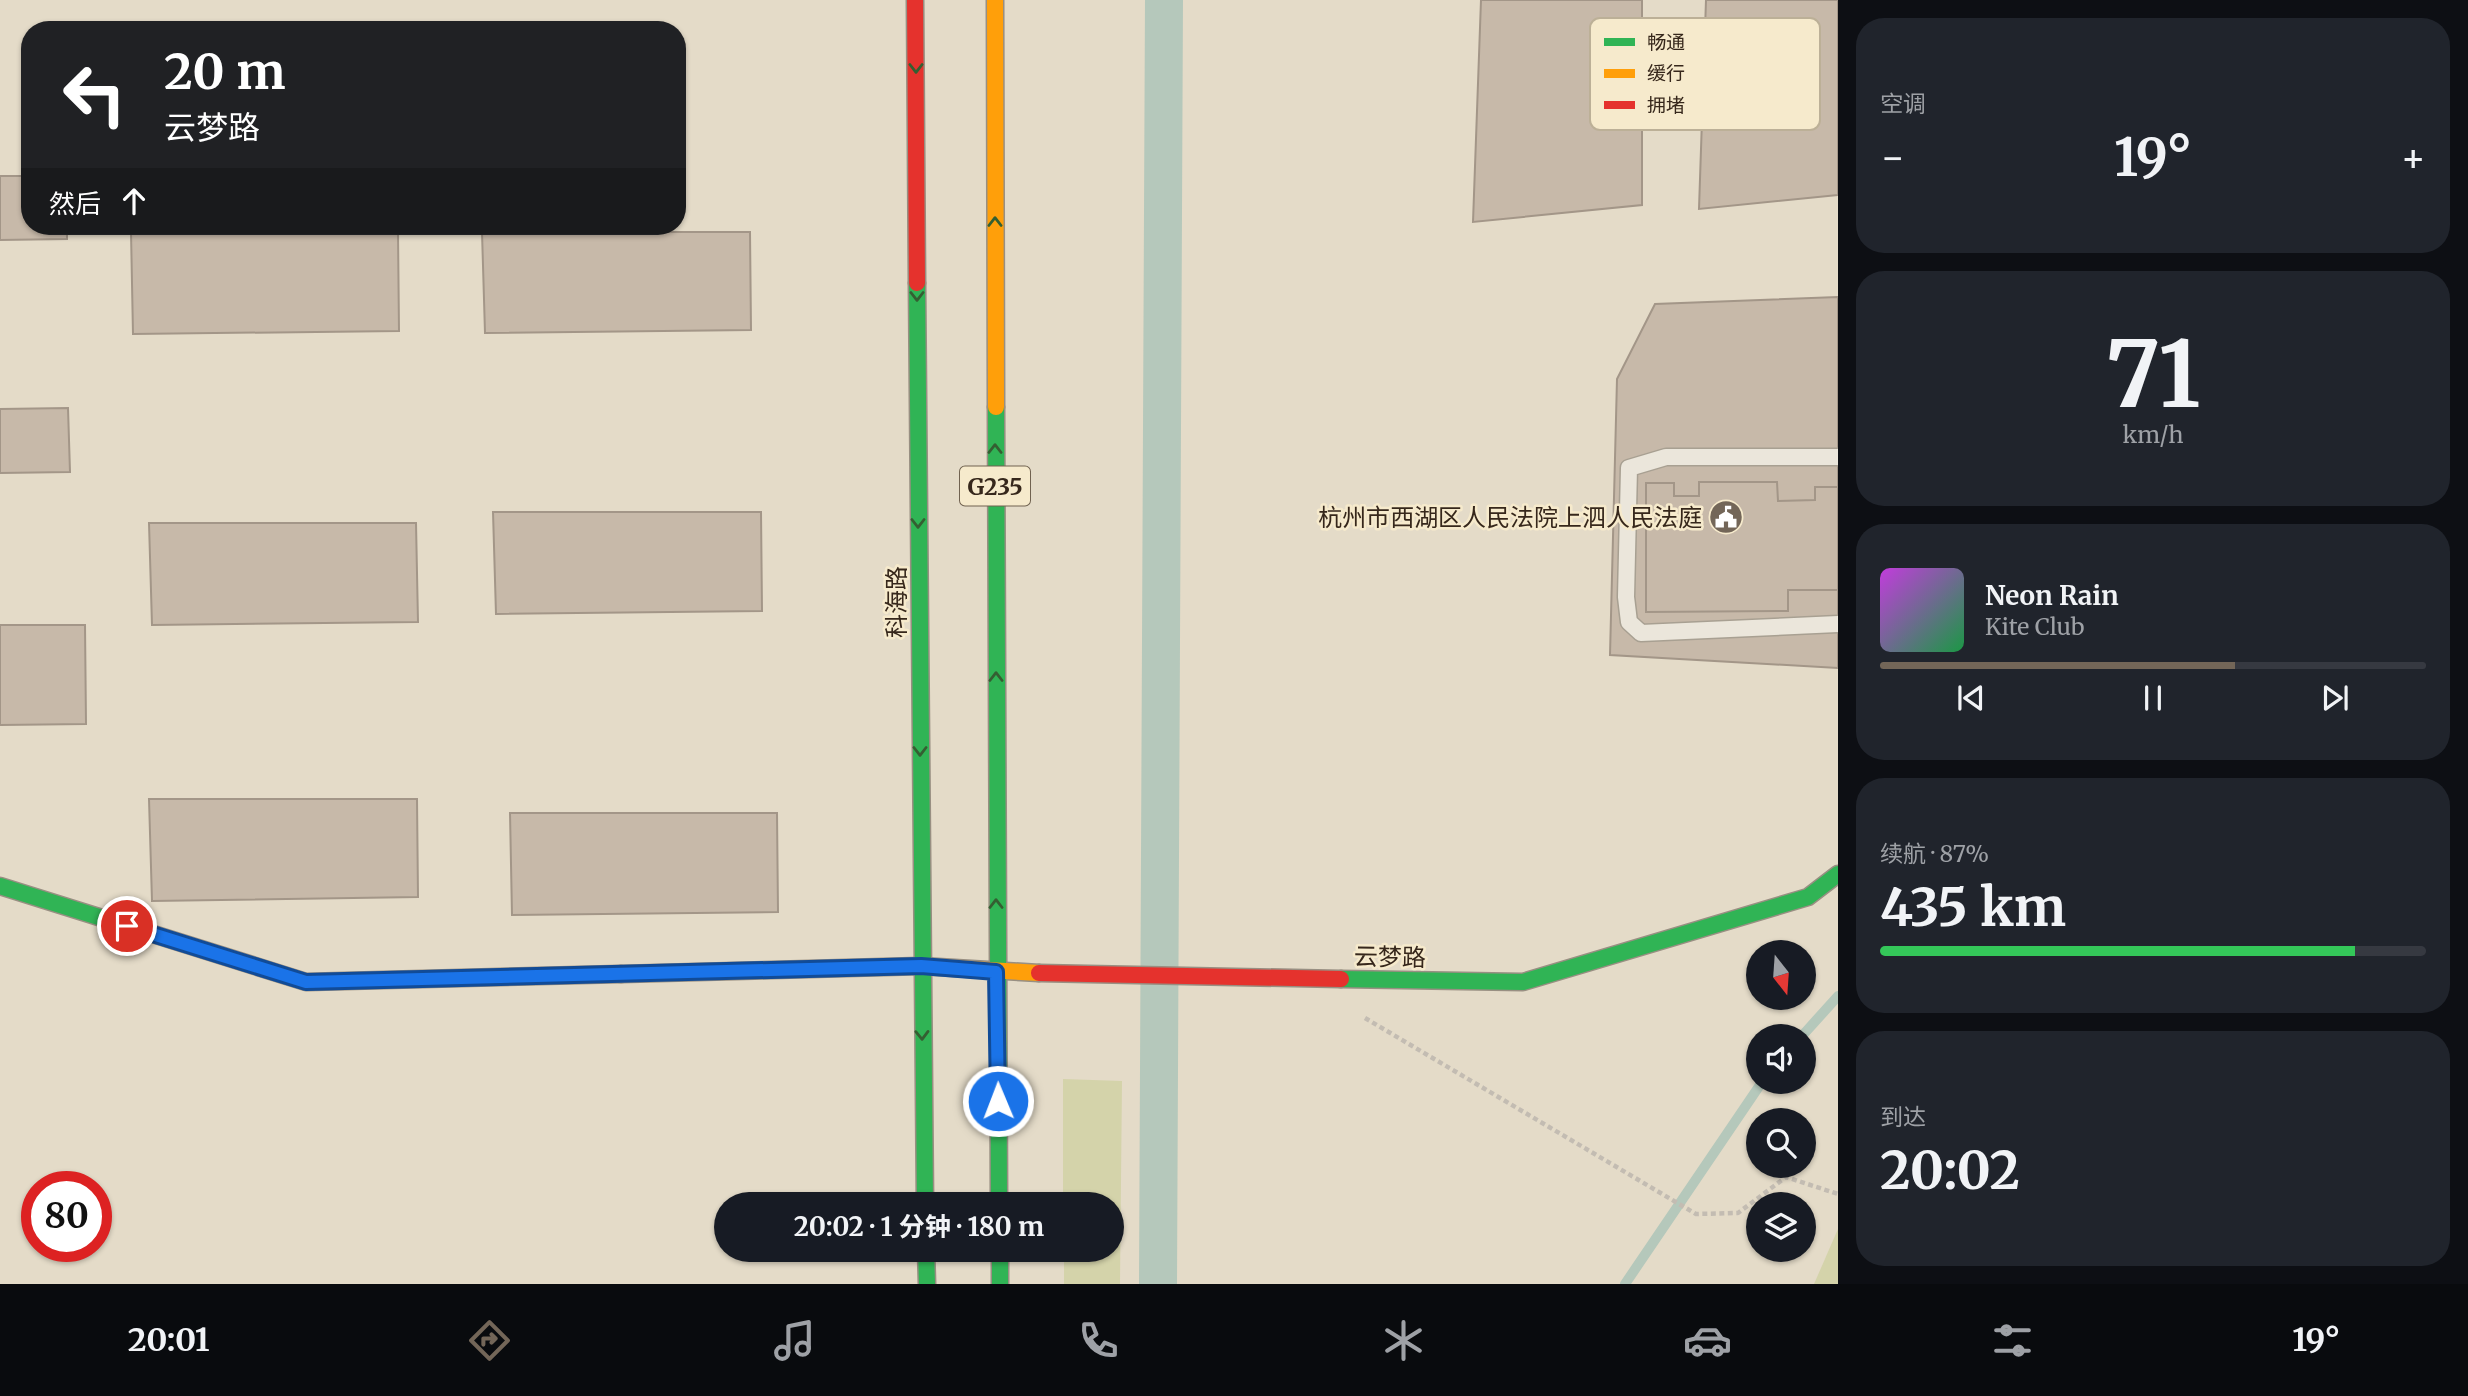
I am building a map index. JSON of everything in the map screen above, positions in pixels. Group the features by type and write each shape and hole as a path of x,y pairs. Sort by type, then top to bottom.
{"main road":[{"name":"科海路","path":"915,0 925,1192"},
{"name":"G235","path":"995,0 996,972 999,1192"},
{"name":"云梦路","path":"0,886 306,982 921,966 996,972 1523,982 1808,897 1838,874"},
{"path":"926,1262 926,1284"},
{"path":"1000,1262 1000,1284"}],"lane":[{"path":"1838,457 1666,457 1629,468 1626,597 1629,622 1641,634 1838,624"}],"path":[{"path":"1361,1016 1696,1213 1738,1213 1786,1177 1838,1194"}],"green space":[{"path":"1063,1079 1122,1081 1121,1192 1063,1192"},
{"path":"1838,1229 1838,1284 1814,1284"},
{"path":"1064,1262 1120,1262 1120,1284 1064,1284"}],"building":[{"path":"1481,0 1642,0 1642,18 1590,18 1590,130 1642,130 1642,205 1473,222"},
{"path":"1706,0 1838,0 1838,195 1699,209 1702,130 1820,130 1820,18 1705,18"},
{"path":"0,176 21,176 21,235 67,235 67,239 0,240"},
{"path":"686,232 750,232 751,330 485,333 482,235 686,235"},
{"path":"131,235 398,235 399,331 133,334"},
{"name":"杭州市西湖区人民法院上泗人民法庭","path":"1838,297 1838,668 1610,655 1617,379 1655,304"},
{"path":"68,408 70,472 0,473 0,409"},
{"path":"1699,482 1777,482 1778,501 1815,500 1815,487 1838,487 1838,590 1788,590 1788,611 1646,612 1646,483 1674,483 1674,496 1699,496"},
{"path":"493,512 761,512 762,611 496,614"},
{"path":"149,523 416,523 418,622 152,625"},
{"path":"0,625 85,625 86,724 0,725"},
{"path":"149,799 417,799 418,897 152,901"},
{"path":"510,813 777,813 778,912 512,915"}],"waterway":[{"path":"1158,1284 1164,0"},
{"path":"1813,1024 1838,996"},
{"path":"1625,1284 1754,1094"}],"traffic: fast":[{"path":"917,283 925,1192"},
{"path":"996,407 999,1192"},
{"path":"1341,979 1523,982 1808,897 1838,874"},
{"path":"0,886 306,982 621,974"},
{"path":"926,1262 927,1284"},
{"path":"1000,1262 1000,1284"}],"traffic: slow":[{"path":"995,0 996,407"},
{"path":"621,974 921,966 1039,973"}],"traffic: jam":[{"path":"915,0 917,283"},
{"path":"1039,973 1341,979"}],"place":[{"name":"杭州市西湖区人民法院上泗人民法庭","path":"1726,517"}],"route":[{"path":"127,926 306,982 921,966 996,972 998,1101"}]}
